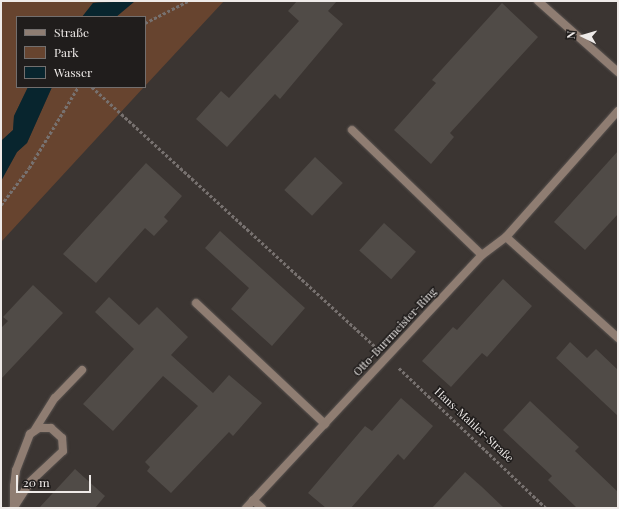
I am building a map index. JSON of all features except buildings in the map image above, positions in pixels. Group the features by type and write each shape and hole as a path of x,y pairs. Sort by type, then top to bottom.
{"street":[{"path":"538,1 618,72"},
{"name":"Otto-Burrmeister-Ring","path":"246,508 482,255 506,237 618,111"},
{"path":"352,130 482,255"},
{"path":"506,237 618,338"},
{"path":"196,303 325,424"},
{"path":"15,508 16,470 34,431 55,398 82,370"},
{"path":"15,508 30,482 63,451 62,438 56,431 45,427 34,431"},
{"path":"254,500 262,508"}],"path":[{"path":"146,22 188,1"},
{"path":"1,205 29,168 77,88"},
{"name":"Hans-Mahler-Straße","path":"93,88 387,357 546,508"}],"green space":[{"path":"1,1 104,1 93,3 83,16 16,16 16,88 28,88 14,116 13,130 1,141"},
{"path":"135,1 224,1 146,85 146,16 117,16"},
{"path":"52,88 143,88 1,242 1,181 17,152 27,143"}],"water":[{"path":"135,1 117,16 83,16 93,3"},
{"path":"28,88 52,88 27,143 17,152 1,181 1,141 13,130 14,116"}]}
